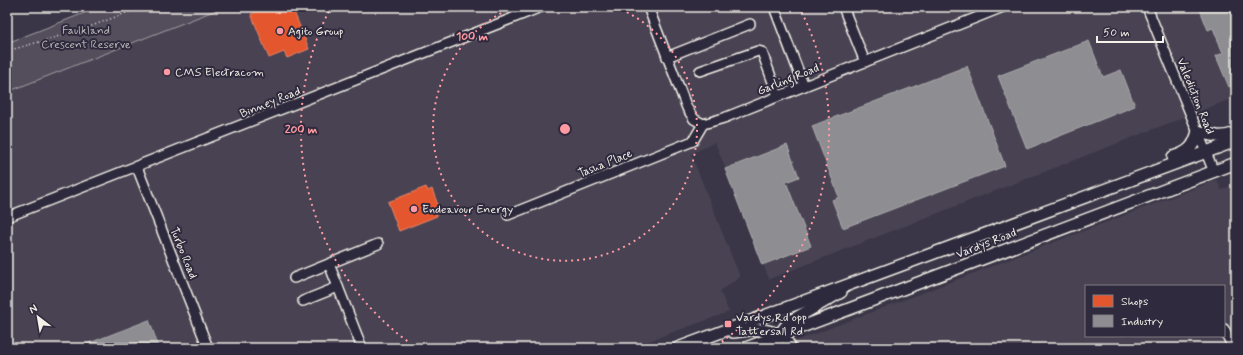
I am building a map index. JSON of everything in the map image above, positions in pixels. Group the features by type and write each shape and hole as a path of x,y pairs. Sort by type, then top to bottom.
{"main road":[{"path":"1198,131 1223,138 1236,133"},
{"name":"Vardys Road","path":"1117,185 1156,164 1188,150 1195,143 1198,131"},
{"name":"Vardys Road","path":"678,348 1236,141"},
{"name":"Vardys Road","path":"751,347 1236,163"},
{"path":"714,335 759,329 769,330 779,336 788,322 872,275"}],"street":[{"name":"Binney Road","path":"7,217 541,7"},
{"path":"648,7 687,108 694,119 703,124"},
{"path":"774,7 804,86"},
{"path":"843,7 865,62"},
{"name":"Garling Road","path":"703,124 865,62 989,10 1004,7"},
{"name":"Valediction Road","path":"1147,7 1214,172"},
{"path":"667,57 750,24"},
{"path":"700,71 758,51 762,52 778,96"},
{"name":"Tasha Place","path":"508,215 693,141 703,124"},
{"name":"Turbo Road","path":"137,167 208,348"},
{"path":"294,278 378,244"},
{"path":"329,264 362,348"},
{"path":"303,301 338,287"},
{"path":"1225,331 1233,348"},
{"path":"780,348 778,344 779,336 786,339 792,348"}],"path":[{"path":"7,51 81,30 142,7"}],"shaded area":[{"path":"224,7 1236,7 1236,97 769,279 715,142 691,154 740,277 720,291 729,312 629,348 7,348 7,92"},
{"path":"1217,180 1221,190 1236,184 1236,348 778,348"}],"green space":[{"name":"Faulkland Crescent Reserve","path":"100,7 224,7 7,92 7,43"}],"building: Shops":[{"name":"Agito Group","path":"269,7 292,7 309,49 287,58 284,52 269,58 251,14"},
{"name":"Endeavour Energy","path":"426,187 428,191 432,189 439,208 435,209 437,216 399,231 388,202"}],"building: Industry":[{"path":"1199,7 1236,7 1236,84 1229,87 1216,56 1223,53 1213,28 1208,30"},
{"path":"1089,41 1103,77 1121,70 1135,106 1027,149 998,76"},
{"path":"967,66 1005,166 843,228 832,200 839,197 812,126"},
{"path":"787,145 799,177 786,182 811,246 762,265 725,169"},
{"path":"149,320 158,345 151,348 79,347"}],"place":[{"name":"Agito Group","path":"280,31"},
{"name":"CMS Electracom","path":"167,72"},
{"name":"Endeavour Energy","path":"414,209"},
{"name":"Vardys Rd opp Tattersall Rd","path":"728,324"}]}
